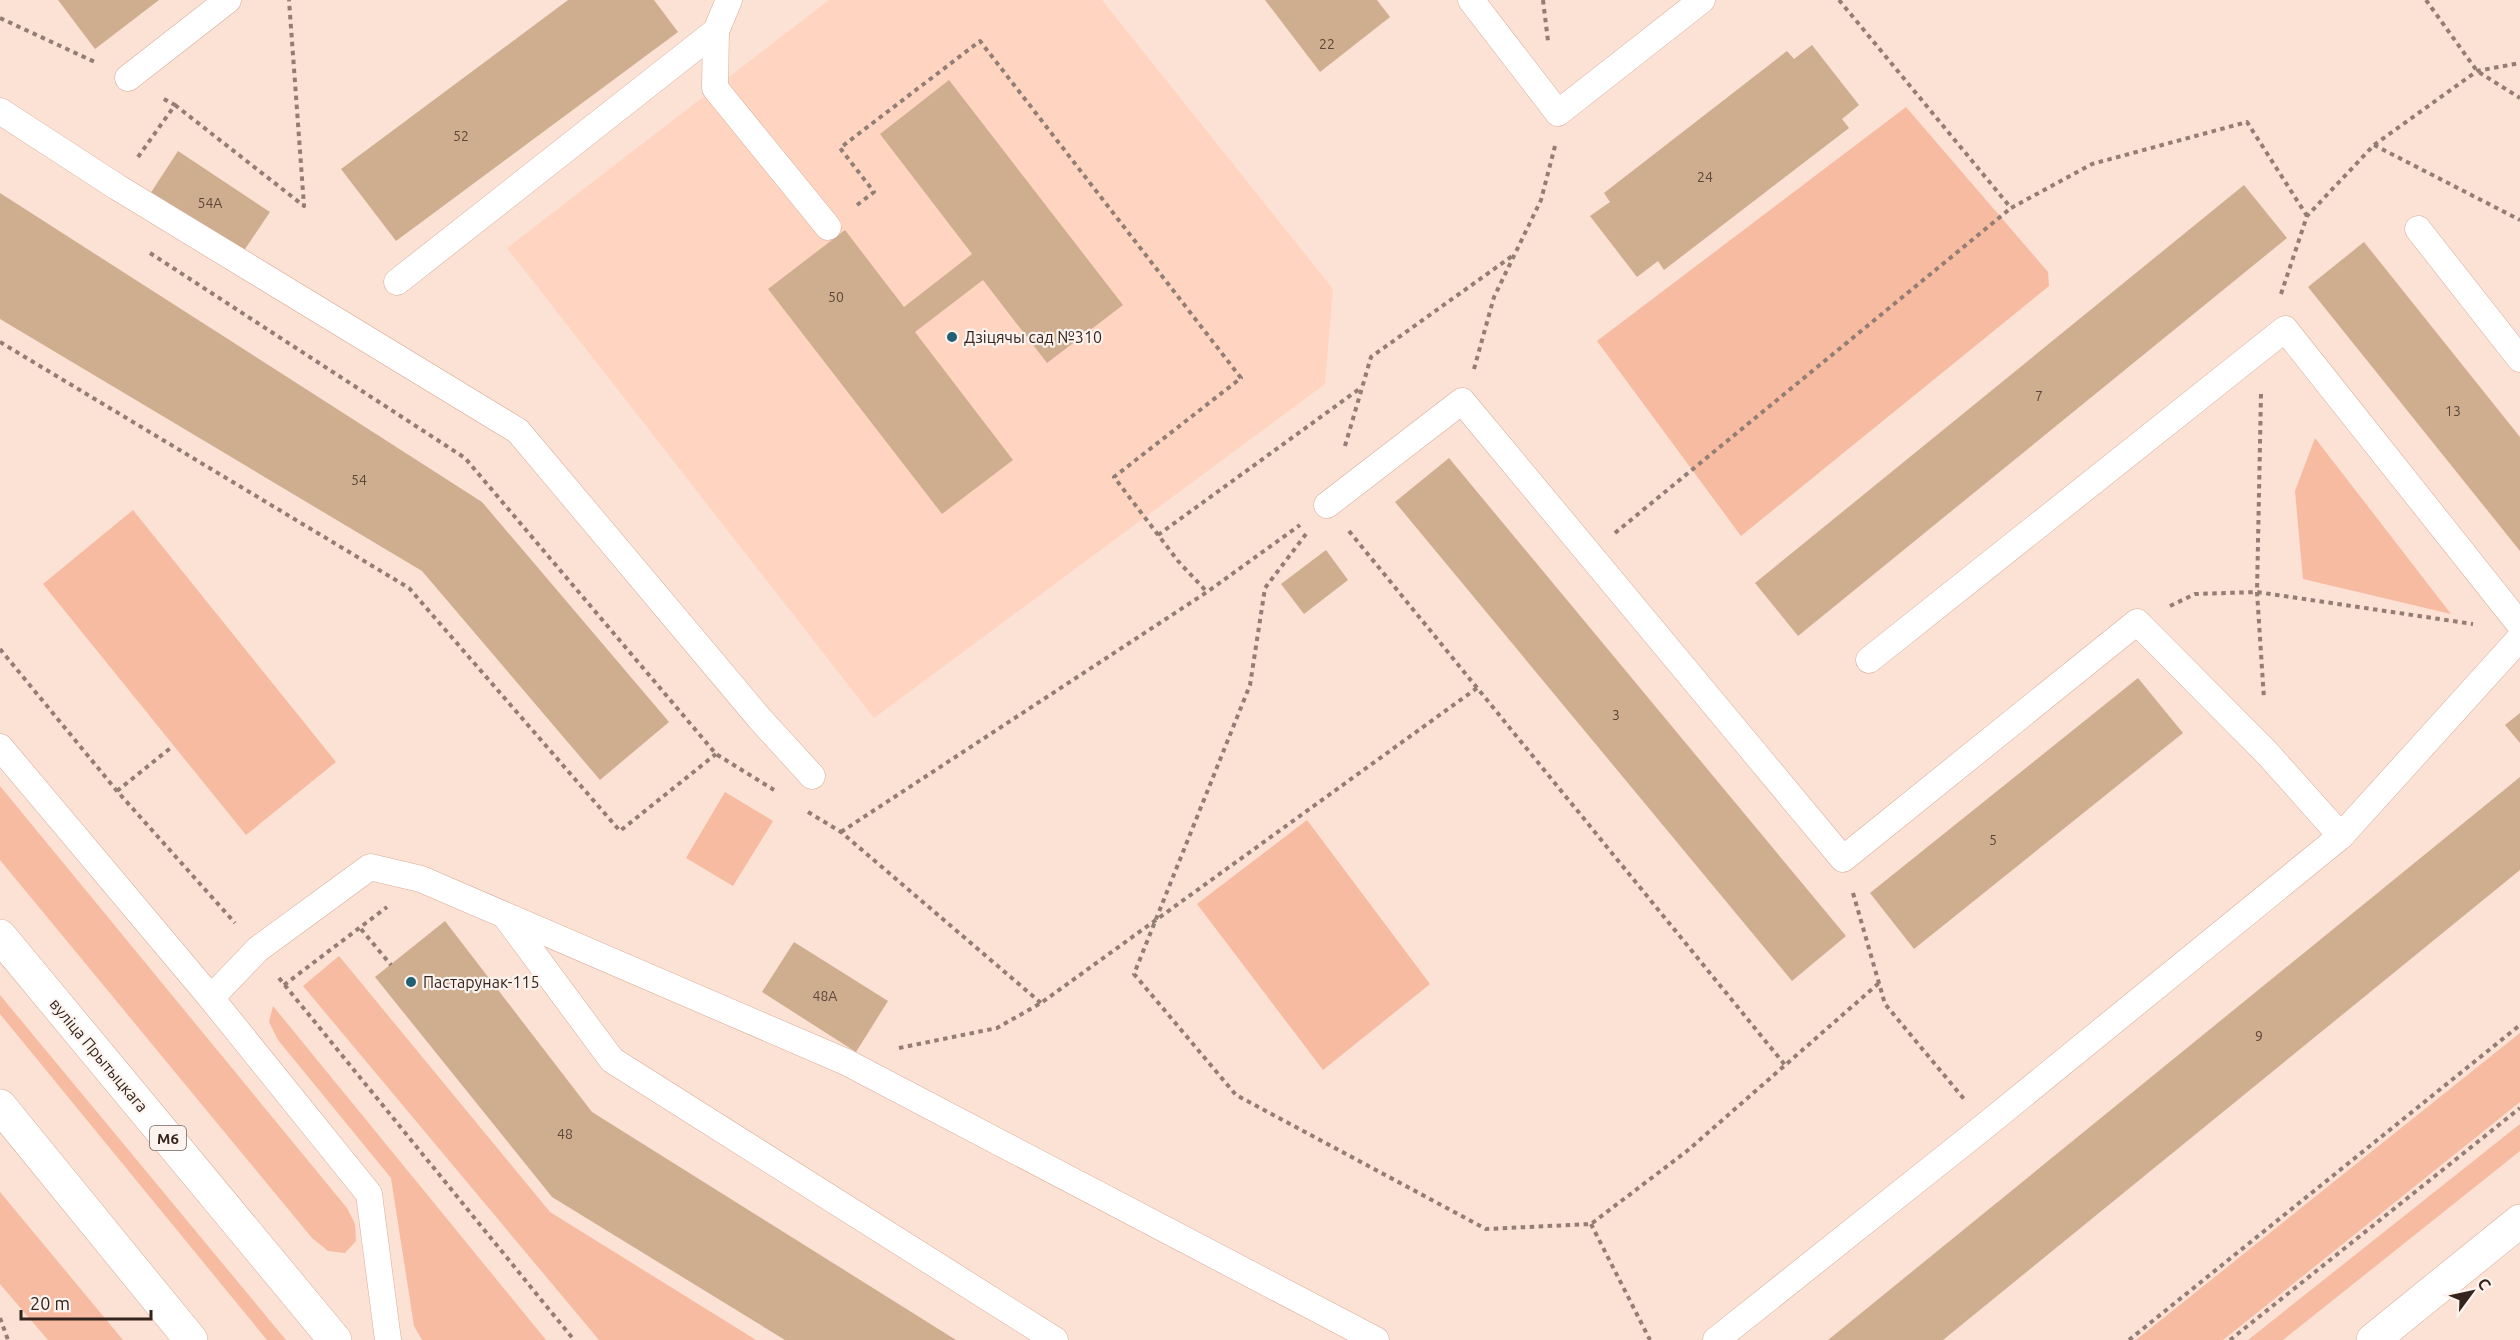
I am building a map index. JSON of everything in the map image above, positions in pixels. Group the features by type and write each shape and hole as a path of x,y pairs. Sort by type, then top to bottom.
{"main road":[{"name":"вуліца Прытыцкага","path":"0,936 335,1340"},
{"path":"0,1106 192,1340"},
{"path":"2373,1340 2520,1221"}],"lane":[{"path":"128,78 228,0"},
{"path":"729,0 716,31 715,88 828,228"},
{"path":"1471,0 1558,113 1702,0"},
{"path":"397,282 716,31"},
{"path":"0,111 117,187 518,431 760,719 812,776"},
{"path":"2418,229 2520,359"},
{"path":"1869,660 2285,329 2520,625"},
{"path":"1327,505 1462,401 1843,859 2137,622 2267,753 2341,836"},
{"path":"1716,1340 1995,1118 2341,836 2520,638"},
{"path":"0,747 211,998 369,1194 388,1340"},
{"path":"211,998 258,949 370,867 421,879 846,1062 1376,1340"},
{"path":"505,916 612,1060 1055,1340"}],"path":[{"path":"175,105 304,206 289,0"},
{"path":"1839,0 2012,208"},
{"path":"2427,0 2477,71 2520,98"},
{"path":"828,228 874,192 840,148 980,41 1240,378 1114,477 1158,535 1208,592"},
{"path":"1471,378 1494,297 1541,200 1554,153 1558,113"},
{"path":"138,158 167,120"},
{"path":"1589,554 2012,208 2092,164 2247,122 2307,216"},
{"path":"2374,145 2520,220"},
{"path":"148,251 465,458 716,754 783,796"},
{"path":"1515,254 1371,357 1327,505 1265,588 1250,685 1134,974 1236,1095 1486,1229 1591,1224 1687,1151 1879,983"},
{"path":"0,342 409,588 620,831 716,754"},
{"path":"1158,535 1362,387"},
{"path":"841,832 1208,592 1327,505"},
{"path":"1327,505 1785,1065"},
{"path":"2137,622 2195,594 2257,592 2474,624"},
{"path":"0,649 117,791 258,949 284,986 574,1340"},
{"path":"918,1044 997,1028 1041,1003 1477,688"},
{"path":"117,791 173,746"},
{"path":"803,808 841,832 1041,1003"},
{"path":"1843,859 1886,1004 1948,1080"},
{"path":"361,928 391,965"},
{"path":"2129,1340 2520,1025"},
{"path":"2230,1340 2520,1108"},
{"path":"1591,1224 1650,1340"},
{"path":"0,1318 8,1340"}],"shaded area":[{"name":"Дзіцячы сад №310","path":"829,0 1102,0 1333,289 1325,384 874,718 507,248"},
{"path":"1906,107 2048,272 2049,286 1741,536 1597,341"},
{"path":"2315,438 2451,614 2303,579 2295,491"},
{"path":"133,510 336,762 246,835 43,584"},
{"path":"0,786 347,1208 355,1224 356,1241 345,1253 328,1251 312,1238 0,860"},
{"path":"725,792 773,821 733,886 686,858"},
{"path":"1307,820 1430,984 1323,1070 1197,904"},
{"path":"339,956 550,1212 756,1340 599,1340 303,986"},
{"path":"0,995 286,1340 267,1340 0,1014"},
{"path":"273,1006 546,1340 422,1340 414,1326 391,1178 278,1040 269,1022"},
{"path":"2520,1033 2520,1102 2223,1340 2136,1340"},
{"path":"2520,1124 2520,1151 2283,1340 2248,1340"},
{"path":"0,1192 123,1340 48,1340 0,1284"}],"building":[{"path":"58,0 159,0 95,49"},
{"path":"568,0 654,0 678,32 396,241 341,169"},
{"path":"1265,0 1377,0 1390,17 1320,72"},
{"path":"1812,45 1859,105 1842,119 1849,128 1664,270 1658,261 1637,277 1590,216 1610,202 1604,193 1787,51 1794,59"},
{"path":"949,80 1123,305 1047,363 983,280 915,332 1013,460 942,514 768,289 845,230 904,307 972,254 880,134"},
{"path":"178,151 270,212 241,255 150,194"},
{"path":"2244,185 2287,238 1798,636 1755,583"},
{"path":"0,193 482,502 669,722 600,780 422,571 0,319"},
{"path":"2364,242 2520,437 2520,551 2308,287"},
{"path":"1449,458 1846,936 1792,981 1395,502"},
{"path":"1326,550 1348,580 1304,614 1281,584"},
{"path":"2138,678 2183,733 1914,949 1870,893"},
{"path":"2520,713 2520,743 2505,725"},
{"path":"2520,777 2520,870 1943,1340 1828,1340"},
{"path":"445,921 592,1112 956,1340 785,1340 552,1197 375,977"},
{"path":"794,942 888,1001 856,1052 762,992"}],"place":[{"name":"Дзіцячы сад №310","path":"952,337"},
{"name":"Пастарунак-115","path":"411,982"}]}
